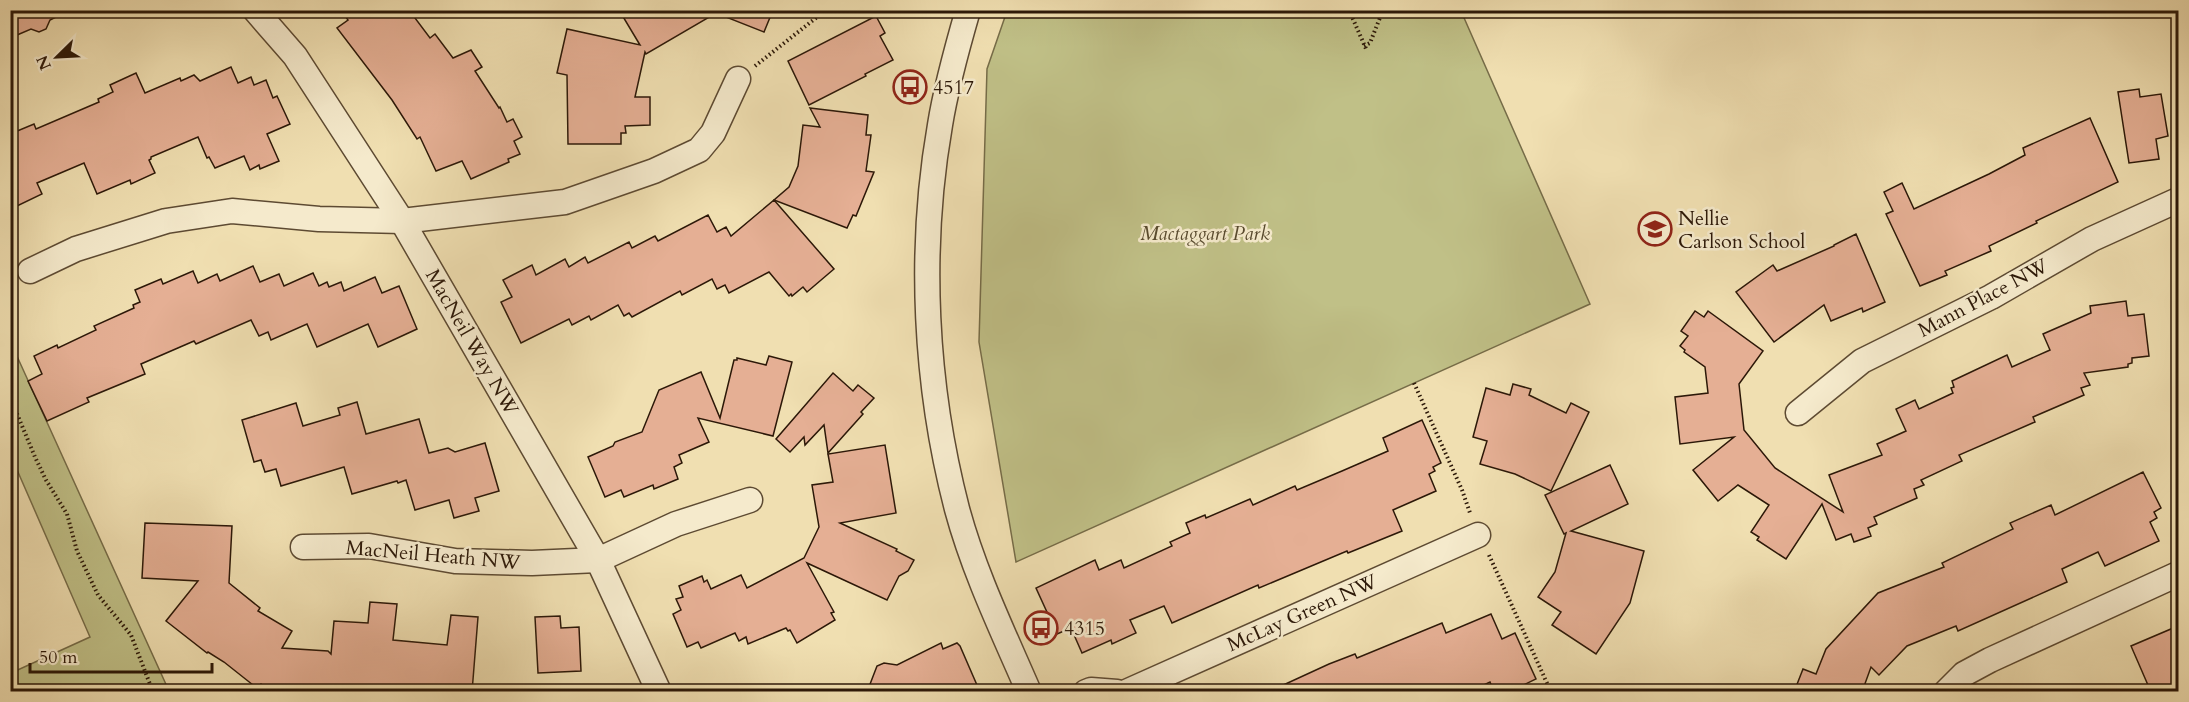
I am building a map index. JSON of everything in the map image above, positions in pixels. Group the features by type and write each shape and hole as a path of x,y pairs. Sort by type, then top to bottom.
{"street":[{"name":"MacNeil Way NW","path":"255,10 295,56 402,221 598,560 659,692"},
{"path":"968,10 939,125 931,201 928,267 932,356 944,447 958,511 989,599 1029,692"},
{"path":"30,271 76,249 166,220 232,211 319,219 402,221 565,202 654,171 699,150 713,133 738,79"},
{"name":"Mann Place NW","path":"1798,413 1862,361 1991,297 2092,239 2178,200"},
{"path":"598,560 676,524 750,500"},
{"name":"McLay Green NW","path":"1126,692 1478,535"},
{"name":"MacNeil Heath NW","path":"303,547 369,546 455,561 532,563 598,560"},
{"path":"1946,692 1964,674 1990,660 2178,574"},
{"path":"1086,692 1090,690 1117,692"}],"path":[{"path":"738,79 826,10"},
{"path":"1349,10 1367,51"},
{"path":"1364,46 1370,43 1383,10"},
{"path":"1380,16 1394,10"},
{"path":"1414,383 1462,490 1478,535 1496,566 1551,692"},
{"path":"10,397 42,472 67,514 77,551 98,595 131,635 153,692"}],"green space":[{"name":"Mactaggart Park","path":"1007,11 1461,11 1590,304 1016,562 979,342 987,69"},
{"path":"11,343 169,691 11,691 11,673 90,637 11,456"}],"building":[{"path":"10,10 70,10 50,20 46,29 39,32 31,29 10,38"},
{"path":"341,10 409,10 430,38 435,34 453,58 471,50 482,67 475,71 500,107 507,122 513,119 522,137 514,141 520,154 508,159 509,162 471,179 462,161 436,171 420,137 417,139 392,100 337,28 348,20"},
{"path":"619,10 773,10 764,32 716,13 646,54 645,52 635,97 650,97 650,125 625,126 626,133 621,133 621,144 568,144 567,75 557,73 567,29 640,45"},
{"path":"876,16 885,33 880,36 893,60 809,105 788,61"},
{"path":"231,67 238,83 251,77 254,85 266,80 273,98 277,96 290,124 267,134 279,161 260,169 259,165 250,170 244,156 215,168 209,157 207,158 198,137 151,157 149,160 155,173 131,184 130,180 97,194 84,163 37,183 42,194 17,206 10,192 10,134 34,124 36,129 99,102 98,99 113,92 110,85 136,73 145,93 180,78 181,81 194,75 200,81"},
{"path":"2139,89 2140,97 2161,94 2168,136 2156,139 2159,159 2129,163 2118,92"},
{"path":"810,108 868,115 866,135 871,135 866,171 874,172 856,216 853,215 847,228 774,200 789,187 798,166 803,125 820,127"},
{"path":"2090,118 2118,182 2036,221 2037,223 1989,246 1991,251 1945,271 1947,275 1920,286 1886,214 1893,211 1884,192 1902,183 1914,209 2025,155 2023,148"},
{"path":"774,200 834,269 807,292 803,287 789,296 769,272 729,293 725,285 717,289 712,279 682,295 680,291 632,317 629,313 624,316 618,305 591,320 589,316 572,325 569,319 521,343 501,302 512,297 503,280 532,265 536,275 565,259 569,267 585,257 588,263 629,242 632,248 655,236 658,241 708,215 717,232 726,227 731,236"},
{"path":"1856,234 1885,302 1863,312 1862,308 1831,321 1824,305 1774,342 1736,292 1773,265 1777,271"},
{"path":"253,266 260,282 279,274 284,286 313,273 319,286 327,282 329,287 341,282 344,291 375,277 382,293 399,286 417,329 378,347 368,324 317,347 307,324 271,340 268,332 259,336 251,320 196,344 194,341 141,364 145,374 87,398 89,402 47,421 28,381 42,374 34,356 57,345 58,348 96,330 94,326 134,308 133,305 140,302 135,290 161,279 163,284 193,271 198,283 217,274 220,281"},
{"path":"2126,301 2128,316 2144,314 2149,356 2132,358 2132,363 2128,364 2128,367 2084,373 2090,385 2081,388 2084,395 2033,417 2035,422 1959,455 1962,461 1921,480 1924,485 1914,489 1917,498 1874,517 1877,524 1868,528 1871,536 1854,542 1851,534 1836,540 1822,504 1786,559 1757,540 1759,537 1751,532 1769,505 1738,485 1718,501 1693,470 1734,437 1680,444 1675,397 1708,393 1705,367 1684,352 1685,350 1680,346 1688,336 1681,331 1695,311 1704,317 1708,311 1763,351 1739,384 1744,430 1775,468 1843,512 1829,475 1882,455 1877,444 1906,431 1896,409 1915,400 1919,409 1953,393 1952,381 2007,355 2012,367 2050,350 2043,334 2091,313 2090,306"},
{"path":"769,356 792,362 773,436 698,418 709,442 679,455 682,463 674,467 678,479 654,489 653,485 624,497 621,490 605,497 588,457 613,446 615,442 642,432 659,390 701,372 720,418 734,360 737,358 766,365"},
{"path":"833,373 853,391 858,385 874,398 861,412 863,414 828,453 824,425 805,445 804,437 790,452 776,439"},
{"path":"1513,384 1531,389 1529,395 1566,413 1571,403 1589,412 1551,491 1515,474 1480,464 1487,441 1473,437 1486,388 1510,395"},
{"path":"357,402 366,434 419,419 429,453 448,448 455,452 485,443 499,491 475,498 479,511 454,518 449,500 415,510 406,480 352,494 344,467 281,486 276,469 265,472 261,460 254,462 242,420 296,403 303,426 340,415 338,408"},
{"path":"1422,420 1441,463 1433,467 1435,471 1429,474 1436,491 1393,510 1402,531 1259,588 1258,585 1172,623 1164,606 1130,620 1136,633 1112,644 1111,640 1082,653 1071,628 1057,634 1036,588 1095,560 1099,570 1121,560 1124,568 1172,546 1170,542 1190,533 1186,523 1205,515 1206,518 1250,499 1253,505 1295,486 1297,490 1388,451 1383,438"},
{"path":"885,445 896,513 840,523 897,549 896,551 914,560 908,571 899,576 887,600 807,563 834,612 831,613 835,620 797,643 790,630 786,628 748,644 746,637 739,641 735,633 701,648 698,642 687,647 673,614 681,610 676,599 683,597 679,586 702,576 704,582 707,580 711,589 741,575 747,588 804,558 819,527 812,485 833,482 828,454"},
{"path":"1610,465 1628,504 1571,531 1644,551 1630,603 1596,654 1552,625 1561,612 1538,597 1555,572 1566,533 1564,534 1545,495"},
{"path":"2143,472 2161,508 2154,512 2157,518 2150,522 2159,541 2105,566 2098,552 2062,569 2067,582 1958,631 1956,626 1907,646 1879,675 1871,667 1862,692 1794,692 1803,669 1816,674 1826,649 1878,593 1944,567 1942,563 2013,529 2010,523 2051,505 2055,515"},
{"path":"145,523 232,526 229,583 260,608 258,611 292,631 282,648 328,651 331,654 334,621 368,623 370,602 397,604 393,640 447,645 451,615 478,617 472,692 394,692 356,687 356,692 273,692 261,684 258,689 166,621 198,581 142,578"},
{"path":"1491,614 1502,639 1515,633 1536,679 1509,692 1494,692 1490,682 1469,692 1268,692 1329,664 1355,654 1357,658 1442,623 1446,633"},
{"path":"560,616 561,628 579,627 581,671 538,673 535,617"},
{"path":"2178,626 2178,692 2151,692 2131,646"},
{"path":"941,643 943,649 957,643 960,646 980,692 867,692 877,666 884,663 897,665"}],"place":[{"name":"4517","path":"910,87"},
{"name":"Nellie Carlson School","path":"1655,229"},
{"name":"4315","path":"1041,628"}]}
